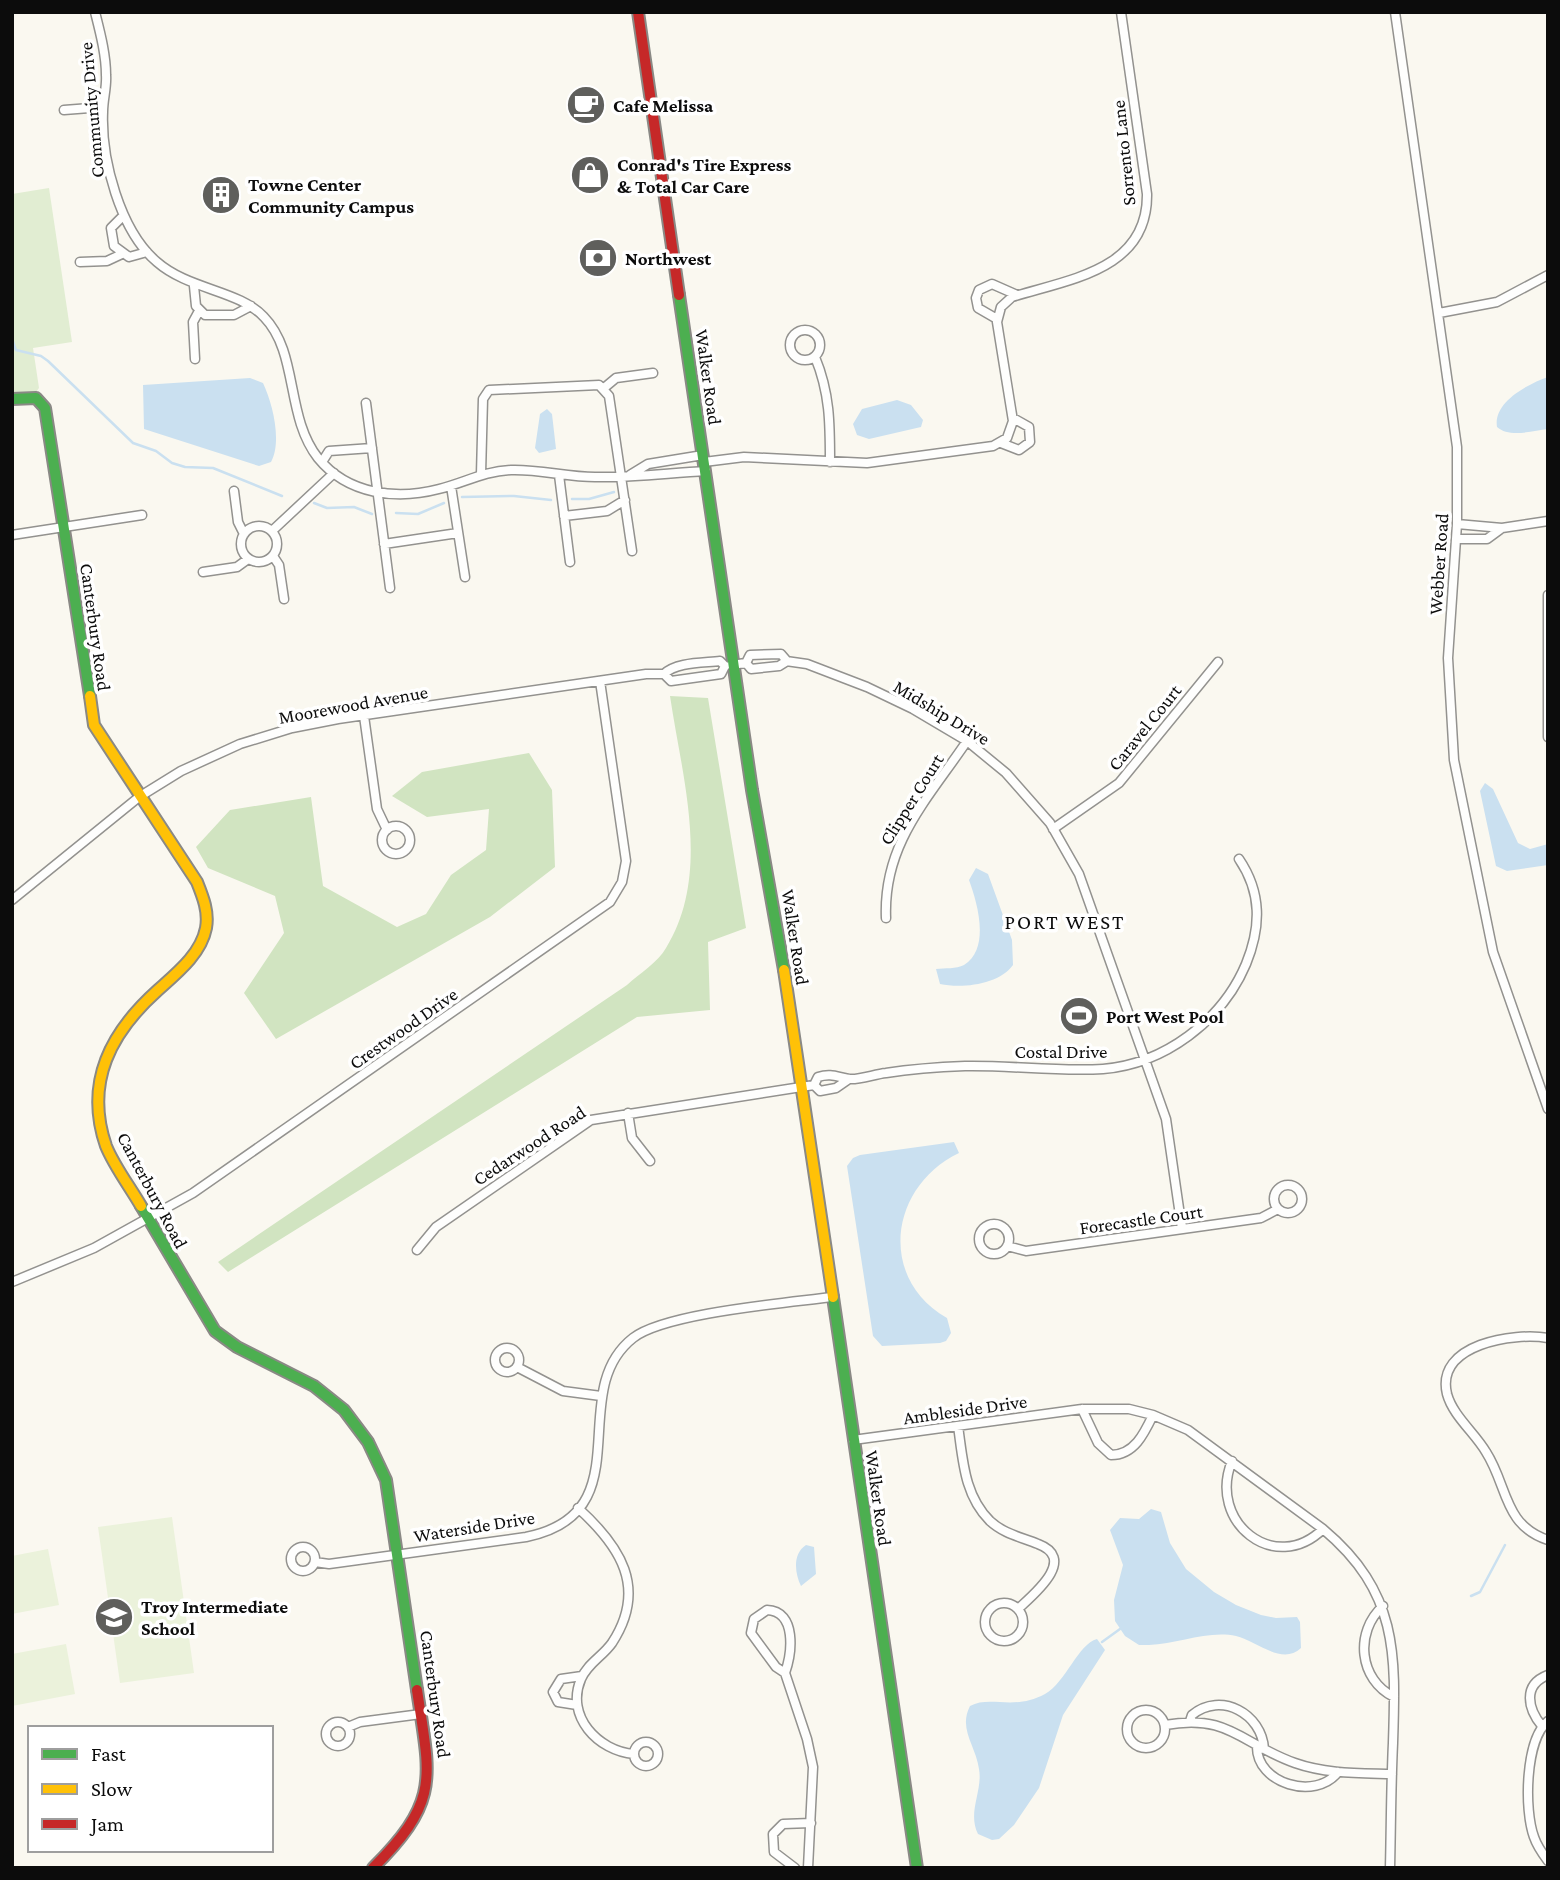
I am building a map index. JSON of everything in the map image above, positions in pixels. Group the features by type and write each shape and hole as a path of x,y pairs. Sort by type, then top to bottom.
{"street":[{"name":"Community Drive","path":"95,12 106,72 103,107 114,186 123,216 147,253 174,276 251,306 264,317 278,336 296,415 304,437 322,462 334,473 362,489 377,493 415,494 451,486 481,474 513,470 559,475 649,477 704,463"},
{"name":"Walker Road","path":"638,12 704,463 729,666 801,1087 917,1868"},
{"name":"Sorrento Lane","path":"1017,295 1105,266 1127,251 1141,229 1147,194 1121,12"},
{"name":"Webber Road","path":"1395,12 1457,447 1457,524 1448,669 1454,760 1488,932 1548,1109"},
{"path":"64,110 103,107"},
{"path":"123,216 112,224 114,246 122,254 134,258 147,253"},
{"path":"80,262 107,261 122,254"},
{"path":"1439,313 1497,302 1548,275"},
{"path":"997,319 978,309 975,298 979,290 992,284 1017,295"},
{"path":"194,286 194,300 199,312 212,317 234,315 251,306"},
{"path":"1001,443 1012,431 1013,418 997,319 1003,304 1017,295"},
{"path":"195,359 193,322 199,312"},
{"path":"815,357 825,381 830,407 830,462"},
{"path":"604,388 616,378 653,373"},
{"path":"481,474 482,399 489,390 529,390 593,384 604,388 609,396 625,475 625,500 632,551"},
{"name":"Canterbury Road","path":"12,399 31,396 40,400 47,415 92,719 101,741 197,883 207,905 208,918 204,938 195,956 121,1028 113,1041 100,1076 99,1111 107,1148 215,1331 239,1349 314,1383 352,1415 372,1446 386,1480 399,1554 429,1774 424,1806 411,1828 373,1868"},
{"path":"366,403 390,588"},
{"path":"704,463 744,457 830,462 890,460 1001,443 1019,450 1030,442 1029,427 1013,418"},
{"path":"322,462 329,451 372,448"},
{"name":"Community Drive","path":"625,475 648,464 704,463"},
{"path":"273,530 334,473"},
{"path":"559,475 570,562"},
{"path":"451,486 465,577"},
{"path":"234,491 238,522 244,534 242,548 248,559 260,562 273,556"},
{"path":"564,516 607,511 625,500"},
{"path":"12,535 142,516"},
{"path":"1457,524 1502,528 1548,522"},
{"path":"244,534 258,526 273,530"},
{"path":"1456,539 1487,538 1502,528"},
{"path":"273,530 276,544 273,556 279,565 284,599"},
{"path":"384,544 458,533"},
{"path":"203,572 237,567 248,559"},
{"path":"1548,595 1548,737"},
{"name":"Midship Drive","path":"746,663 750,655 767,652 781,654 786,661"},
{"name":"Moorewood Avenue","path":"12,901 139,797 181,771 240,744 299,726 664,674 670,668 720,661 729,666 721,674 671,681 664,674"},
{"name":"Midship Drive","path":"746,663 751,669 779,666 786,661 807,664 867,687 913,709 967,741 1013,780 1054,829 1079,874 1166,1119 1182,1229"},
{"name":"Caravel Court","path":"1054,829 1119,783 1218,662"},
{"name":"Midship Drive","path":"729,666 746,663"},
{"name":"Crestwood Drive","path":"12,1282 94,1248 148,1220 252,1153 610,902 622,882 626,860 600,681"},
{"path":"363,716 377,809 387,830"},
{"name":"Clipper Court","path":"886,918 886,883 894,852 967,741"},
{"name":"Costal Drive","path":"814,1085 818,1077 828,1074 849,1079 966,1066 1101,1069 1145,1059 1173,1046 1203,1025 1221,1006 1245,966 1254,940 1258,906 1254,882 1240,859"},
{"name":"Costal Drive","path":"814,1085 820,1091 830,1090 849,1079"},
{"name":"Costal Drive","path":"801,1087 814,1085"},
{"name":"Cedarwood Road","path":"417,1250 436,1227 585,1123 628,1113 801,1087"},
{"path":"628,1113 632,1138 650,1161"},
{"name":"Forecastle Court","path":"1007,1246 1026,1251 1261,1218 1278,1209"},
{"name":"Waterside Drive","path":"315,1562 329,1564 534,1535 561,1523 578,1508 590,1491 597,1470 601,1396 613,1360 633,1338 645,1330 673,1320 832,1297"},
{"path":"1548,1338 1530,1337 1486,1343 1465,1350 1450,1370 1446,1386 1450,1402 1487,1453 1512,1515 1530,1532 1548,1540"},
{"path":"517,1367 563,1391 601,1396"},
{"path":"1082,1409 1098,1443 1111,1455 1127,1452 1135,1446 1153,1415"},
{"name":"Ambleside Drive","path":"853,1440 1082,1409 1129,1409 1153,1415 1188,1430 1324,1528 1354,1557 1383,1606 1394,1648 1390,1868"},
{"path":"958,1426 965,1473 975,1502 998,1527 1044,1547 1053,1561 1051,1576 1018,1609"},
{"path":"1232,1461 1225,1486 1226,1500 1236,1522 1254,1539 1275,1546 1289,1547 1315,1537 1324,1528"},
{"path":"578,1508 613,1543 622,1559 629,1595 620,1631 582,1676 578,1705 584,1725 595,1738 619,1753 634,1754"},
{"path":"1006,1603 1018,1609 1023,1624 1015,1637 1000,1641 991,1636 985,1621 991,1607 1006,1603"},
{"path":"1383,1606 1368,1626 1365,1637 1366,1663 1376,1685 1395,1697"},
{"path":"785,1673 776,1667 751,1633 754,1619 767,1610 782,1614 789,1628 788,1663 785,1673 807,1739 813,1767 807,1868"},
{"path":"1548,1675 1538,1679 1530,1693 1530,1710 1545,1723 1532,1745 1529,1807 1534,1837 1548,1861"},
{"path":"578,1705 558,1702 553,1692 561,1679 582,1676"},
{"path":"1190,1721 1192,1715 1205,1707 1230,1706 1245,1713 1256,1725 1261,1748 1257,1754 1267,1769 1291,1785 1317,1786 1326,1783 1338,1772"},
{"path":"1143,1710 1157,1713 1165,1725 1162,1740 1149,1748 1135,1745 1127,1732 1130,1717 1143,1710"},
{"path":"348,1727 421,1714"},
{"path":"1165,1725 1190,1721 1228,1728 1261,1748 1297,1764 1338,1772 1392,1774"},
{"path":"795,1868 774,1852 773,1834 783,1824 810,1823"}],"green space":[{"path":"49,188 72,342 33,348 39,388 36,392 12,395 12,194"},
{"path":"670,696 708,698 746,928 708,942 710,1010 637,1017 228,1272 218,1262 627,985 663,953 680,919 688,889 691,857 686,792"},
{"path":"529,753 552,790 555,867 490,917 276,1039 244,993 284,933 275,896 208,868 196,847 230,810 311,797 323,886 397,927 426,914 451,875 486,850 489,809 427,817 392,796 422,772"},
{"path":"172,1517 194,1673 120,1683 98,1527"},
{"path":"48,1549 59,1605 12,1614 12,1556"},
{"path":"66,1644 75,1694 12,1706 12,1654"}],"water":[{"path":"1548,377 1548,429 1514,433 1497,427 1497,418 1506,402 1522,389"},
{"path":"250,378 263,383 273,412 276,444 271,462 259,466 144,429 143,385"},
{"path":"897,400 911,405 923,420 921,427 869,439 857,435 853,424 862,409"},
{"path":"547,409 552,414 556,449 539,453 535,448 540,414"},
{"path":"1485,783 1493,789 1518,843 1530,849 1548,844 1548,865 1507,871 1496,866 1480,791"},
{"path":"976,868 988,874 1012,940 1013,965 999,977 980,984 940,984 936,969 964,965 977,948 980,924 969,880"},
{"name":"Port West Pool","path":"1078,1008 1094,1013 1093,1024 1086,1025 1079,1020 1070,1025 1064,1022 1065,1013"},
{"path":"954,1142 959,1153 936,1168 918,1187 906,1209 901,1233 902,1257 910,1280 925,1301 947,1318 951,1333 946,1341 940,1343 882,1346 873,1336 847,1166 853,1158 860,1155"},
{"path":"1151,1509 1161,1512 1170,1543 1186,1569 1214,1592 1236,1605 1276,1618 1297,1617 1300,1622 1301,1648 1294,1653 1278,1653 1236,1636 1225,1635 1139,1645 1125,1636 1115,1621 1114,1600 1123,1565 1110,1530 1120,1518 1139,1519"},
{"path":"806,1545 814,1547 816,1574 801,1586 796,1570 797,1559"},
{"path":"1097,1639 1105,1650 1063,1715 1039,1788 1014,1825 999,1839 992,1840 978,1834 974,1818 980,1777 967,1730 970,1706 986,1702 1023,1702 1045,1694 1059,1681 1084,1648"}],"waterway":[{"path":"12,339 16,350 41,356 48,361 133,443 156,451 172,463 185,467 213,468 282,496"},
{"path":"572,499 589,499 614,492"},
{"path":"462,497 514,496 551,500"},
{"path":"314,503 327,508 354,507 372,514"},
{"path":"396,513 418,514 444,503"},
{"path":"1471,1596 1480,1592 1505,1545"},
{"path":"1102,1642 1120,1629"}],"traffic: fast":[{"path":"679,295 752,790 784,970"},
{"path":"12,399 36,398 45,408 90,696"},
{"path":"141,1206 215,1331 237,1347 314,1386 344,1410 368,1442 386,1480 417,1690"},
{"path":"833,1297 917,1868"}],"traffic: slow":[{"path":"90,696 94,725 197,882 207,916 206,928 199,946 187,962 127,1023 115,1041 100,1080 98,1101 106,1146 141,1206"},
{"path":"784,970 833,1297"}],"traffic: jam":[{"path":"638,12 679,295"},
{"path":"373,1868 410,1824 420,1805 425,1786 427,1767 417,1690"}],"place":[{"name":"Cafe Melissa","path":"586,105"},
{"name":"Conrad's Tire Express & Total Car Care","path":"590,175"},
{"name":"Towne Center Community Campus","path":"221,195"},
{"name":"Northwest","path":"598,258"},
{"name":"Port West Pool","path":"1079,1016"},
{"name":"Troy Intermediate School","path":"114,1617"}],"district":[{"name":"PORT WEST","path":"1065,922"}]}
